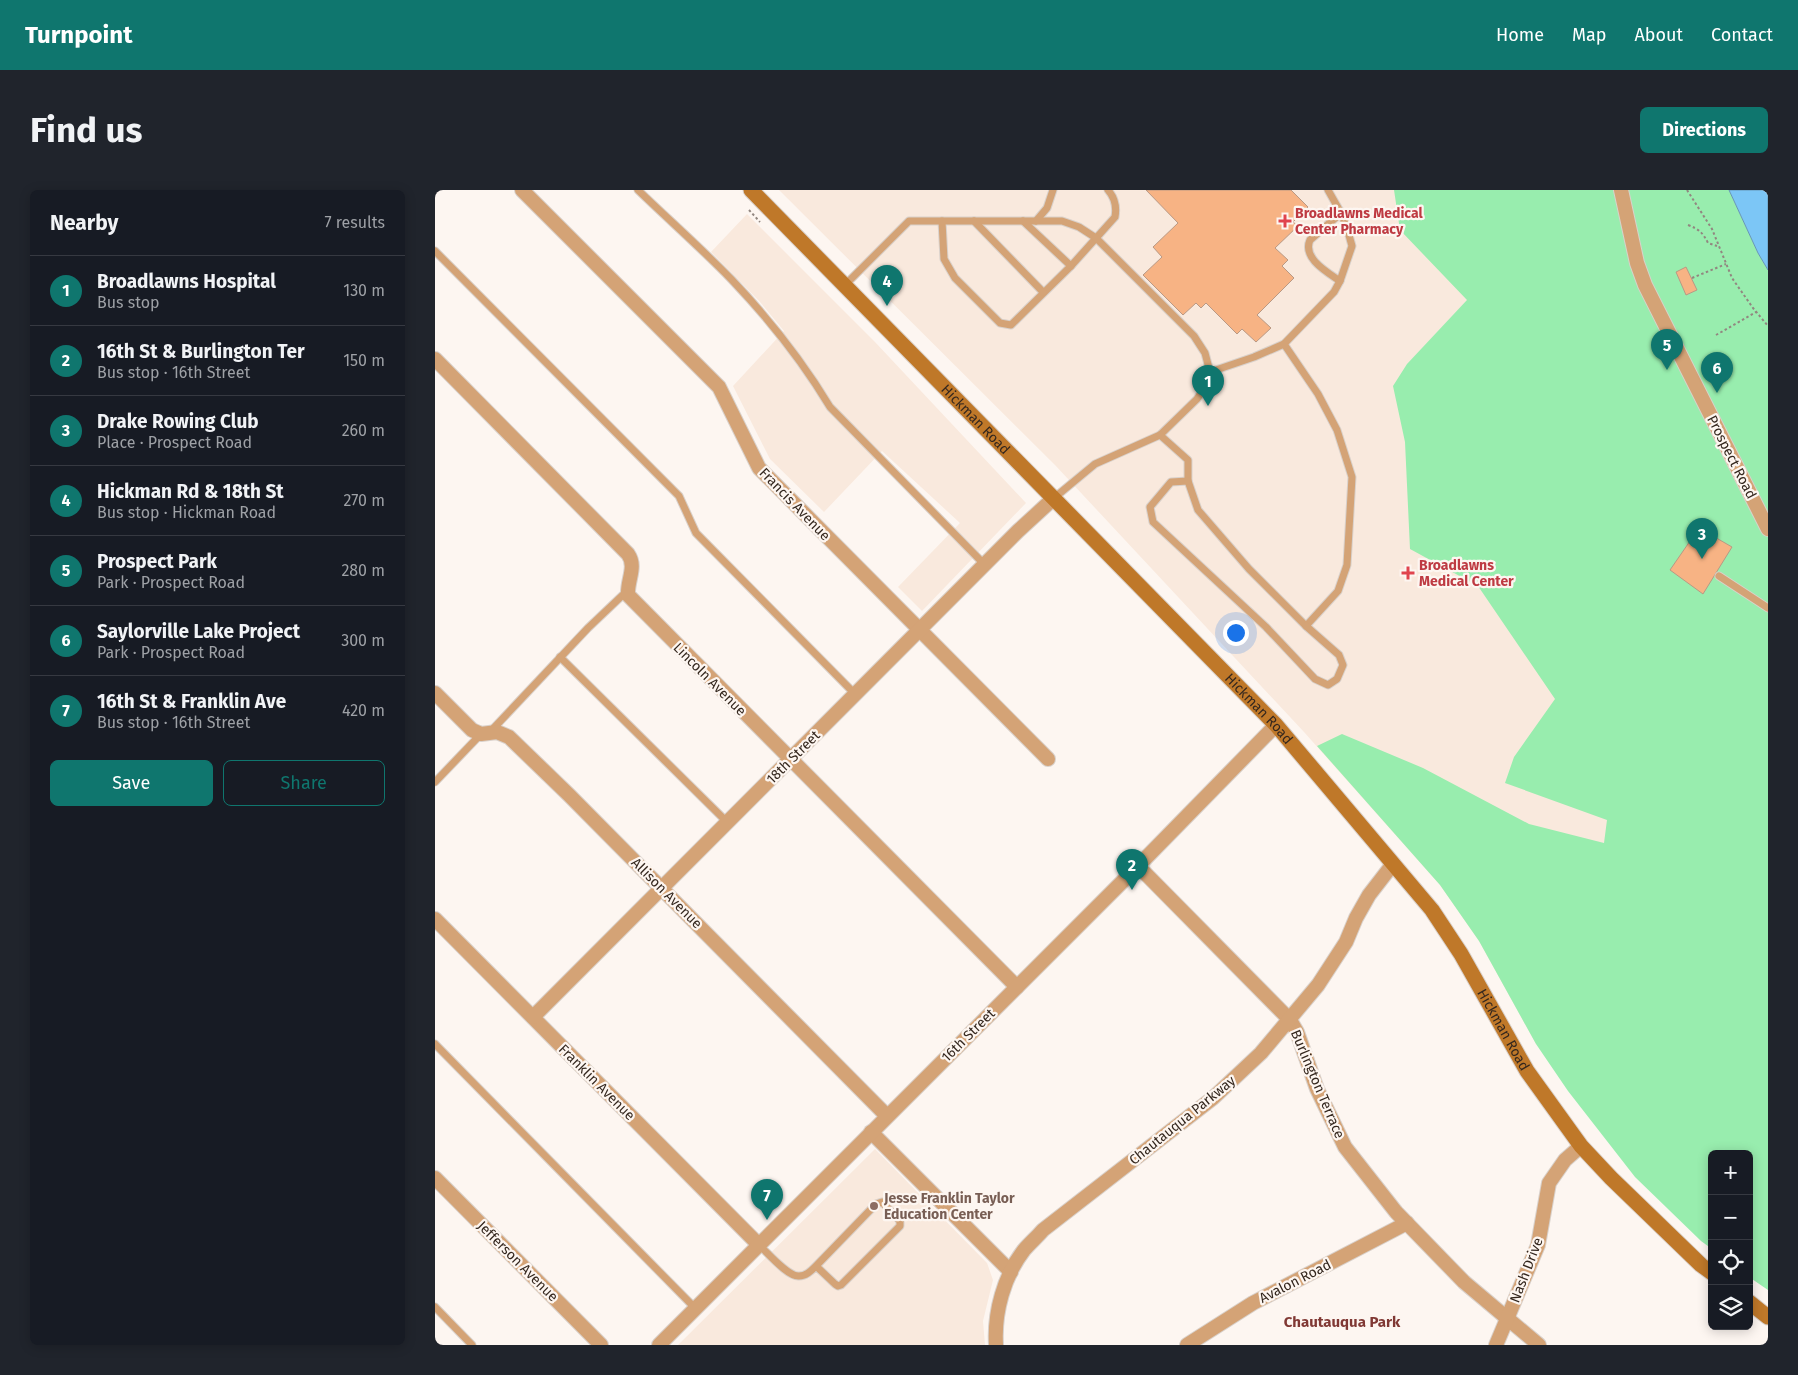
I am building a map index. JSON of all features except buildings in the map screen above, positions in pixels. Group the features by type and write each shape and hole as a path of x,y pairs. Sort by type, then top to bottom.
{"main road":[{"name":"Hickman Road","path":"751,190 1276,725 1432,910 1461,954 1527,1071 1581,1146 1611,1178 1708,1270"},
{"path":"1753,1305 1768,1317"}],"street":[{"name":"Francis Avenue","path":"523,190 719,387 759,468 1048,759"},
{"name":"Prospect Road","path":"1621,190 1637,262 1645,285 1768,529"},
{"path":"435,359 628,554 632,560 633,567 627,591"},
{"name":"18th Street","path":"533,1017 1018,530 1054,498"},
{"name":"Lincoln Avenue","path":"627,591 627,595 1017,987"},
{"name":"Allison Avenue","path":"435,693 472,730 485,733 497,732 509,737 887,1116"},
{"name":"16th Street","path":"659,1345 1138,866 1276,725"},
{"name":"Chautauqua Parkway","path":"996,1345 997,1314 1004,1287 1024,1250 1043,1230 1213,1098 1261,1054 1318,986 1346,942 1369,895 1393,864"},
{"name":"Burlington Terrace","path":"1138,866 1290,1020 1297,1032 1317,1089 1345,1147 1396,1212 1464,1282 1539,1345"},
{"name":"Franklin Avenue","path":"435,919 759,1244"},
{"path":"871,1132 1011,1272"},
{"name":"Nash Drive","path":"1496,1345 1539,1245 1549,1183 1565,1160 1581,1146"},
{"name":"Jefferson Avenue","path":"435,1178 601,1345"},
{"name":"Avalon Road","path":"1187,1345 1253,1303 1407,1224"}],"lane":[{"path":"637,190 732,280 774,328 812,376 830,407 984,564"},
{"path":"1036,221 1047,208 1053,190"},
{"path":"943,221 944,259 955,278 1000,323 1011,325 1071,266 1115,217 1117,208 1107,190"},
{"path":"1210,372 1254,357 1284,344 1334,292 1340,282 1352,246 1341,213 1328,190"},
{"path":"1340,282 1325,271 1312,257 1308,252 1307,246 1310,240 1341,213"},
{"path":"845,285 909,220 1062,221 1079,227 1096,238 1194,336 1205,353 1210,372 1205,387 1197,399 1160,435 1095,464 1054,498"},
{"path":"974,221 1043,292"},
{"path":"1023,221 1071,266"},
{"path":"435,251 679,496 696,533 855,694"},
{"path":"1284,344 1318,394 1334,423 1353,477 1347,565 1338,591 1306,626"},
{"path":"1160,435 1188,460 1188,481 1198,510 1249,569 1306,626 1339,655 1343,665 1337,680 1328,685 1315,679 1266,627 1153,522 1150,507 1171,482 1188,481"},
{"path":"1719,576 1768,608"},
{"path":"435,782 627,591"},
{"path":"560,657 727,822"},
{"path":"435,1044 695,1308"},
{"path":"759,1244 792,1274 803,1276 816,1266 876,1204 882,1202 900,1221 900,1226 841,1285 835,1284 816,1266"},
{"path":"435,1307 472,1345"}],"path":[{"path":"1687,190 1711,229 1733,278 1768,326"},
{"path":"749,210 760,222"},
{"path":"1688,225 1702,232 1708,243 1717,246"},
{"path":"1692,278 1726,264"},
{"path":"1716,335 1756,312"}],"shaded area":[{"name":"Broadlawns Medical Center","path":"779,190 1555,190 1768,680 1573,1029 1536,1044 1479,941 1440,885 1304,732 1055,465"},
{"path":"747,214 875,342 1026,503 922,611 898,587 960,523 882,451 824,512 770,459 733,386 784,331 760,302 711,252"},
{"name":"Jesse Franklin Taylor Education Center","path":"875,1149 987,1263 993,1280 983,1321 985,1345 678,1345"}],"green space":[{"path":"1394,190 1729,190 1758,253 1768,270 1768,1290 1753,1280 1753,1150 1708,1150 1708,1246 1635,1177 1568,1091 1536,1044 1479,941 1440,885 1317,746 1342,734 1423,768 1529,824 1604,843 1607,820 1505,783 1514,757 1555,699 1478,586 1410,549 1405,442 1393,386 1407,364 1467,300 1400,230"}],"water":[{"path":"1729,190 1768,190 1768,270 1758,253"}],"place":[{"name":"Broadlawns Medical Center Pharmacy","path":"1285,221"},
{"name":"Hickman Rd & 18th St","path":"887,306"},
{"name":"Prospect Park","path":"1667,370"},
{"name":"Saylorville Lake Project","path":"1717,393"},
{"name":"Broadlawns Hospital","path":"1208,406"},
{"name":"Drake Rowing Club","path":"1702,559"},
{"name":"Broadlawns Medical Center","path":"1408,573"},
{"name":"16th St & Burlington Ter","path":"1132,890"},
{"name":"Jesse Franklin Taylor Education Center","path":"874,1206"},
{"name":"16th St & Franklin Ave","path":"767,1220"}],"district":[{"name":"Chautauqua Park","path":"1342,1322"}]}
